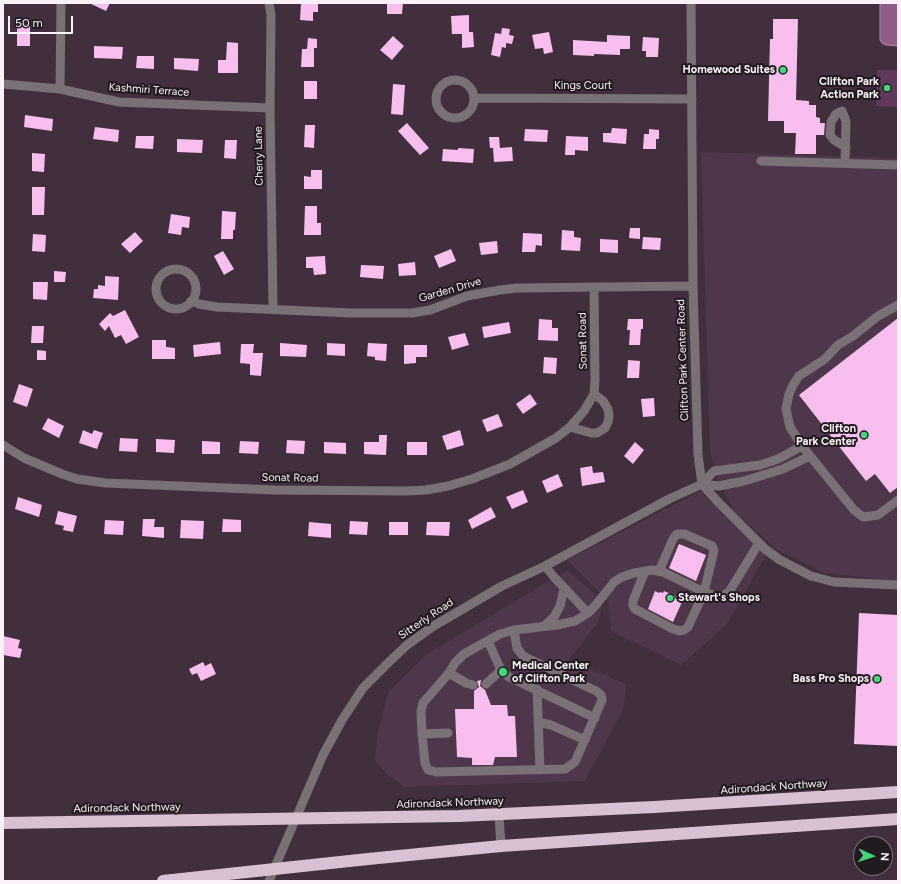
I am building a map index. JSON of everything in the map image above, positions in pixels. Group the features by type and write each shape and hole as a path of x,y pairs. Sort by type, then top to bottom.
{"highway":[{"name":"Adirondack Northway","path":"3,823 499,815 898,792"},
{"path":"163,881 501,846 898,819"}],"street":[{"path":"60,89 61,3"},
{"name":"Cherry Lane","path":"269,3 271,15 270,108 274,309"},
{"name":"Clifton Park Center Road","path":"691,3 693,286 698,455 702,484"},
{"path":"457,80 467,84 471,88 474,98 468,112 458,117 448,116 444,113 437,104 436,99 442,85 447,82 457,80"},
{"name":"Kashmiri Terrace","path":"3,84 60,89 119,102 270,108"},
{"name":"Kings Court","path":"474,98 692,99"},
{"path":"845,163 846,147 846,121 842,110 836,114 831,122 830,135 834,140 846,147"},
{"path":"761,161 898,165"},
{"path":"171,269 187,272 191,276 195,286 194,296 191,301 179,308 164,305 158,297 156,288 162,274 171,269"},
{"name":"Garden Drive","path":"191,301 216,307 351,313 412,313 430,310 467,296 517,288 693,286"},
{"name":"Sonat Road","path":"3,445 24,458 62,474 77,479 106,483 275,490 406,491 426,490 448,486 472,479 510,464 556,438 570,427 584,411 594,394 594,287"},
{"path":"898,305 878,316 853,336 838,345 825,359 799,376 789,394 786,409 790,427 802,446 854,510 863,517 878,515 898,500"},
{"path":"570,427 597,433 604,428 608,422 608,409 603,401 594,394"},
{"path":"702,484 714,471 760,465 778,459 802,446"},
{"path":"702,484 719,486 744,481 783,469 810,456"},
{"path":"702,484 759,543 780,560 811,576 834,582 898,585"},
{"name":"Sitterly Road","path":"269,881 323,755 342,720 364,688 407,645 432,627 502,586 545,566 668,499 702,484"},
{"path":"645,571 633,601 633,606 635,609 671,628 679,631 684,630 688,627 704,592 714,550 712,546 707,543 684,534 677,534 659,571"},
{"path":"514,630 517,648 522,656 596,691 601,695 602,700 575,762 570,767 565,769 436,772 428,770 425,763 422,734 421,711 423,702 464,654 500,634 514,630 544,626 557,626 575,621 588,612 618,579 645,571 659,571 704,592 715,596 723,596 729,592 759,543"},
{"path":"545,566 564,589 588,612"},
{"path":"544,626 554,617 560,606 564,589"},
{"path":"488,641 501,670 509,677 537,689 594,718"},
{"path":"486,684 501,670"},
{"path":"449,672 466,683 473,685"},
{"path":"537,689 540,770"},
{"path":"538,722 551,725 585,740"},
{"path":"422,734 448,734"},
{"path":"499,815 501,846"}],"shaded area":[{"path":"880,3 898,3 898,46 886,45 880,40"},
{"name":"Clifton Park Action Park","path":"877,70 898,70 898,107 876,106"},
{"name":"Clifton Park Center","path":"701,152 898,158 898,581 824,573 776,549 734,511 717,478 710,450"},
{"path":"701,491 726,518 766,555 727,624 681,665 611,631 608,601 567,560"},
{"name":"Medical Center of Clifton Park","path":"568,570 603,602 598,622 569,660 626,684 624,707 585,781 404,787 387,774 375,760 377,737 388,692 427,654"}],"building":[{"path":"89,3 110,3 106,11"},
{"path":"301,3 318,3 318,12 313,12 313,21 300,20"},
{"path":"387,3 403,3 402,14 387,14"},
{"path":"469,15 469,32 473,32 474,47 462,48 462,34 452,34 451,16"},
{"name":"Homewood Suites","path":"773,19 798,19 796,100 809,101 809,105 816,105 816,117 820,118 820,123 825,123 824,135 816,135 816,154 795,154 796,133 784,133 784,121 768,121 770,39 773,39"},
{"path":"17,24 30,24 30,46 17,46"},
{"path":"502,28 510,29 509,35 514,36 512,44 506,43 506,48 502,47 500,57 491,55 495,33 501,34"},
{"path":"549,32 553,52 544,54 543,48 535,49 532,35"},
{"path":"607,35 630,36 630,49 620,49 620,55 573,55 573,40 607,42"},
{"path":"393,36 404,46 392,60 380,50"},
{"path":"643,37 659,38 658,57 646,57 646,51 642,51"},
{"path":"308,38 317,39 317,48 314,48 314,67 301,67 302,49 307,49"},
{"path":"227,42 238,43 238,73 218,73 218,60 226,60"},
{"path":"94,46 123,47 122,59 94,58"},
{"path":"137,56 154,56 154,69 136,68"},
{"path":"174,58 199,59 198,71 174,69"},
{"path":"304,81 317,81 317,99 304,99"},
{"path":"393,84 405,85 403,115 391,114"},
{"path":"25,115 53,119 52,131 24,127"},
{"path":"407,123 429,148 420,155 398,131"},
{"path":"305,125 315,125 314,148 304,147"},
{"path":"95,127 119,130 118,142 93,139"},
{"path":"612,128 627,129 626,144 603,142 603,133 611,133"},
{"path":"525,129 548,130 547,142 524,141"},
{"path":"649,129 659,130 659,139 656,139 656,149 643,149 644,134 649,134"},
{"path":"136,136 154,136 153,149 135,148"},
{"path":"566,136 588,137 588,151 575,150 575,155 565,155"},
{"path":"489,137 499,137 500,148 512,147 513,161 494,162 493,148 490,148"},
{"path":"177,139 203,140 202,153 177,152"},
{"path":"225,140 237,140 236,159 224,158"},
{"path":"458,148 474,149 473,163 442,161 443,149 458,150"},
{"path":"32,153 45,154 44,172 32,171"},
{"path":"311,170 322,170 322,189 304,189 304,176 311,177"},
{"path":"32,187 45,187 44,215 32,215"},
{"path":"305,206 317,206 317,223 321,223 321,235 304,235"},
{"path":"222,211 236,212 233,239 221,239"},
{"path":"171,214 190,217 189,228 182,227 181,235 168,233"},
{"path":"630,228 640,228 640,239 629,238"},
{"path":"562,230 574,231 574,237 581,238 580,251 561,250"},
{"path":"135,232 143,241 130,253 121,244"},
{"path":"523,233 542,234 542,246 536,245 535,252 522,252"},
{"path":"33,234 46,235 45,252 32,251"},
{"path":"643,237 661,238 660,250 642,249"},
{"path":"600,239 618,240 618,253 600,252"},
{"path":"497,241 498,253 481,255 479,243"},
{"path":"451,249 456,261 439,268 434,256"},
{"path":"223,251 234,269 224,275 214,256"},
{"path":"325,256 326,274 314,275 313,268 306,268 306,257"},
{"path":"415,262 416,275 399,276 398,264"},
{"path":"361,265 384,266 383,279 360,277"},
{"path":"54,271 66,272 65,282 54,282"},
{"path":"105,276 119,277 118,300 93,298 94,289 98,289 98,285 105,286"},
{"path":"33,282 48,282 47,300 33,299"},
{"path":"125,310 139,337 126,344 121,335 115,338 109,326 105,331 99,324 110,313 113,316"},
{"name":"Clifton Park Center","path":"898,318 898,487 890,493 875,474 866,481 799,395"},
{"path":"539,319 552,320 552,328 558,328 558,341 538,340"},
{"path":"628,319 643,319 640,345 629,345 630,330 627,330"},
{"path":"509,322 511,333 484,338 482,327"},
{"path":"32,326 44,326 43,343 31,343"},
{"path":"465,333 469,345 452,350 448,337"},
{"path":"152,340 166,340 166,347 175,348 175,359 152,359"},
{"path":"220,342 221,354 194,357 193,345"},
{"path":"280,343 307,345 306,357 280,356"},
{"path":"327,343 345,344 345,356 327,355"},
{"path":"368,343 387,344 386,361 375,360 375,357 367,356"},
{"path":"241,344 254,344 253,353 263,353 261,376 250,375 250,364 240,363"},
{"path":"404,345 427,345 427,357 416,357 416,363 404,364"},
{"path":"37,350 46,351 46,360 37,360"},
{"path":"544,357 557,358 556,374 543,373"},
{"path":"628,360 640,361 639,378 627,378"},
{"path":"19,384 33,389 27,407 13,402"},
{"path":"530,394 537,404 523,414 516,404"},
{"path":"654,398 655,416 643,417 641,399"},
{"path":"498,414 503,426 487,432 482,420"},
{"path":"48,418 64,426 59,438 42,429"},
{"path":"83,430 92,434 94,430 103,433 97,449 79,443"},
{"path":"460,430 464,445 447,450 442,436"},
{"path":"379,435 387,435 386,455 364,454 364,442 379,442"},
{"path":"120,438 138,439 137,452 119,451"},
{"path":"156,439 175,440 174,453 156,452"},
{"path":"287,440 305,441 304,454 286,453"},
{"path":"202,441 220,442 220,454 202,454"},
{"path":"240,441 259,442 258,454 239,453"},
{"path":"324,442 346,443 346,454 324,453"},
{"path":"407,442 427,442 427,455 407,455"},
{"path":"635,442 644,450 633,464 624,456"},
{"path":"592,466 593,473 603,472 605,482 582,486 580,468"},
{"path":"558,474 563,486 547,493 542,481"},
{"path":"523,490 528,502 512,509 506,497"},
{"path":"18,497 42,505 39,517 15,509"},
{"path":"491,507 496,517 472,529 468,520"},
{"path":"58,511 77,516 73,532 63,530 64,526 55,524"},
{"path":"143,519 155,519 154,527 164,527 164,538 142,536"},
{"path":"223,519 241,520 241,532 222,532"},
{"path":"105,520 124,521 123,535 104,534"},
{"path":"181,520 204,521 203,539 180,538"},
{"path":"350,521 368,522 367,535 349,534"},
{"path":"309,522 331,524 331,538 308,536"},
{"path":"389,522 408,522 408,535 389,535"},
{"path":"427,522 450,522 449,536 426,535"},
{"path":"679,544 706,555 696,581 669,568"},
{"path":"655,591 663,593 664,591 675,596 675,598 682,602 673,622 648,609"},
{"name":"Bass Pro Shops","path":"859,613 898,615 898,746 854,744"},
{"path":"3,636 20,640 18,648 22,649 20,658 3,655"},
{"path":"203,662 205,666 211,663 216,674 201,681 197,673 192,675 189,669"},
{"path":"481,680 480,686 485,690 491,705 507,705 508,716 515,716 517,757 495,757 493,765 472,765 472,758 457,757 455,709 474,709 474,691 479,687 477,681"}],"place":[{"name":"Homewood Suites","path":"783,70"},
{"name":"Clifton Park Action Park","path":"887,88"},
{"name":"Clifton Park Center","path":"864,435"},
{"name":"Stewart's Shops","path":"670,598"},
{"name":"Medical Center of Clifton Park","path":"503,672"},
{"name":"Bass Pro Shops","path":"877,679"}]}
